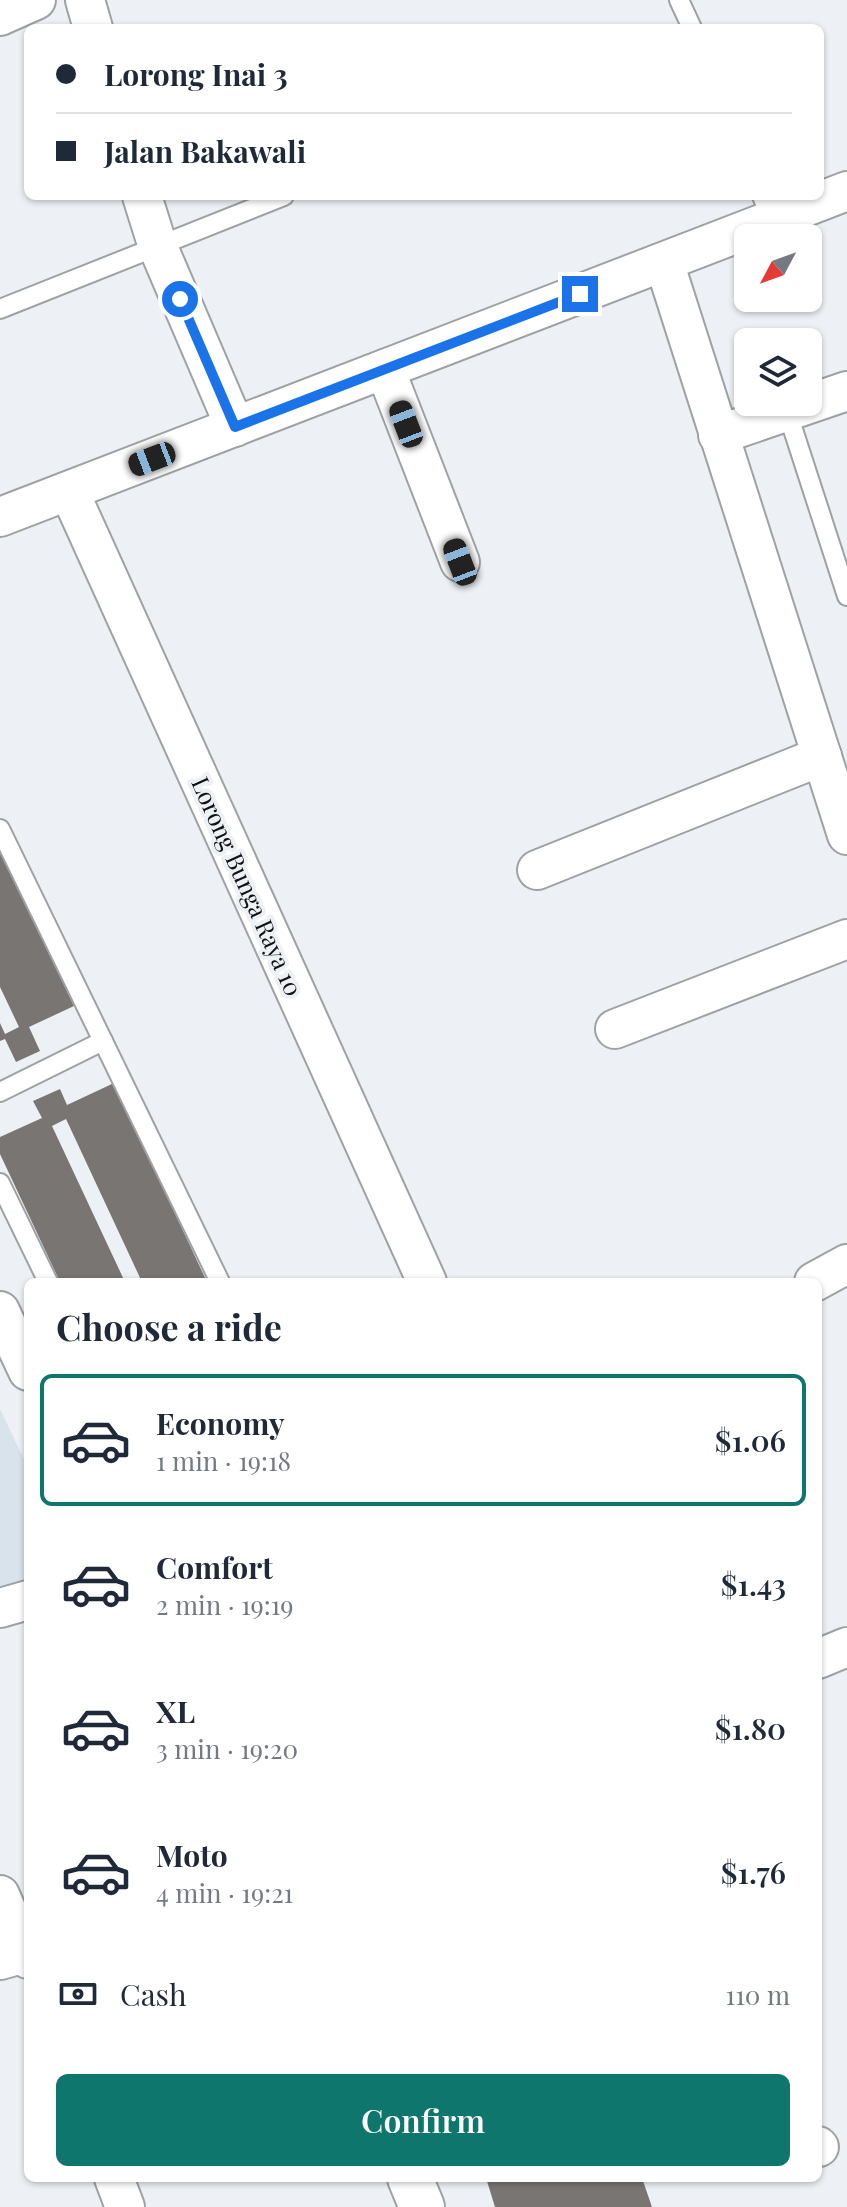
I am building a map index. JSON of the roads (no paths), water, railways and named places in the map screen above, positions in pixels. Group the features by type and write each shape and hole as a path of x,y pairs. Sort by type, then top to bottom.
{"street":[{"path":"0,16 36,0"},
{"path":"85,0 92,24"},
{"path":"824,196 847,191"},
{"path":"143,200 158,247 235,427"},
{"path":"0,517 664,262 767,208 805,200"},
{"path":"664,262 847,835"},
{"path":"385,369 460,562"},
{"path":"822,399 847,391"},
{"path":"718,435 773,416"},
{"name":"Lorong Bunga Raya 10","path":"69,491 425,1278"},
{"path":"537,870 822,756"},
{"path":"615,1029 847,939"},
{"path":"821,1278 847,1264"},
{"path":"0,1311 24,1362"},
{"path":"0,1608 24,1601"},
{"path":"822,1657 847,1647"},
{"path":"0,1895 20,1954"},
{"path":"116,2182 125,2207"},
{"path":"412,2182 422,2207"}],"lane":[{"path":"679,0 690,24"},
{"path":"0,309 274,200"},
{"path":"789,416 843,567 847,596"},
{"path":"0,829 218,1278"},
{"path":"0,1092 103,1041"},
{"path":"0,1183 46,1278"}]}
